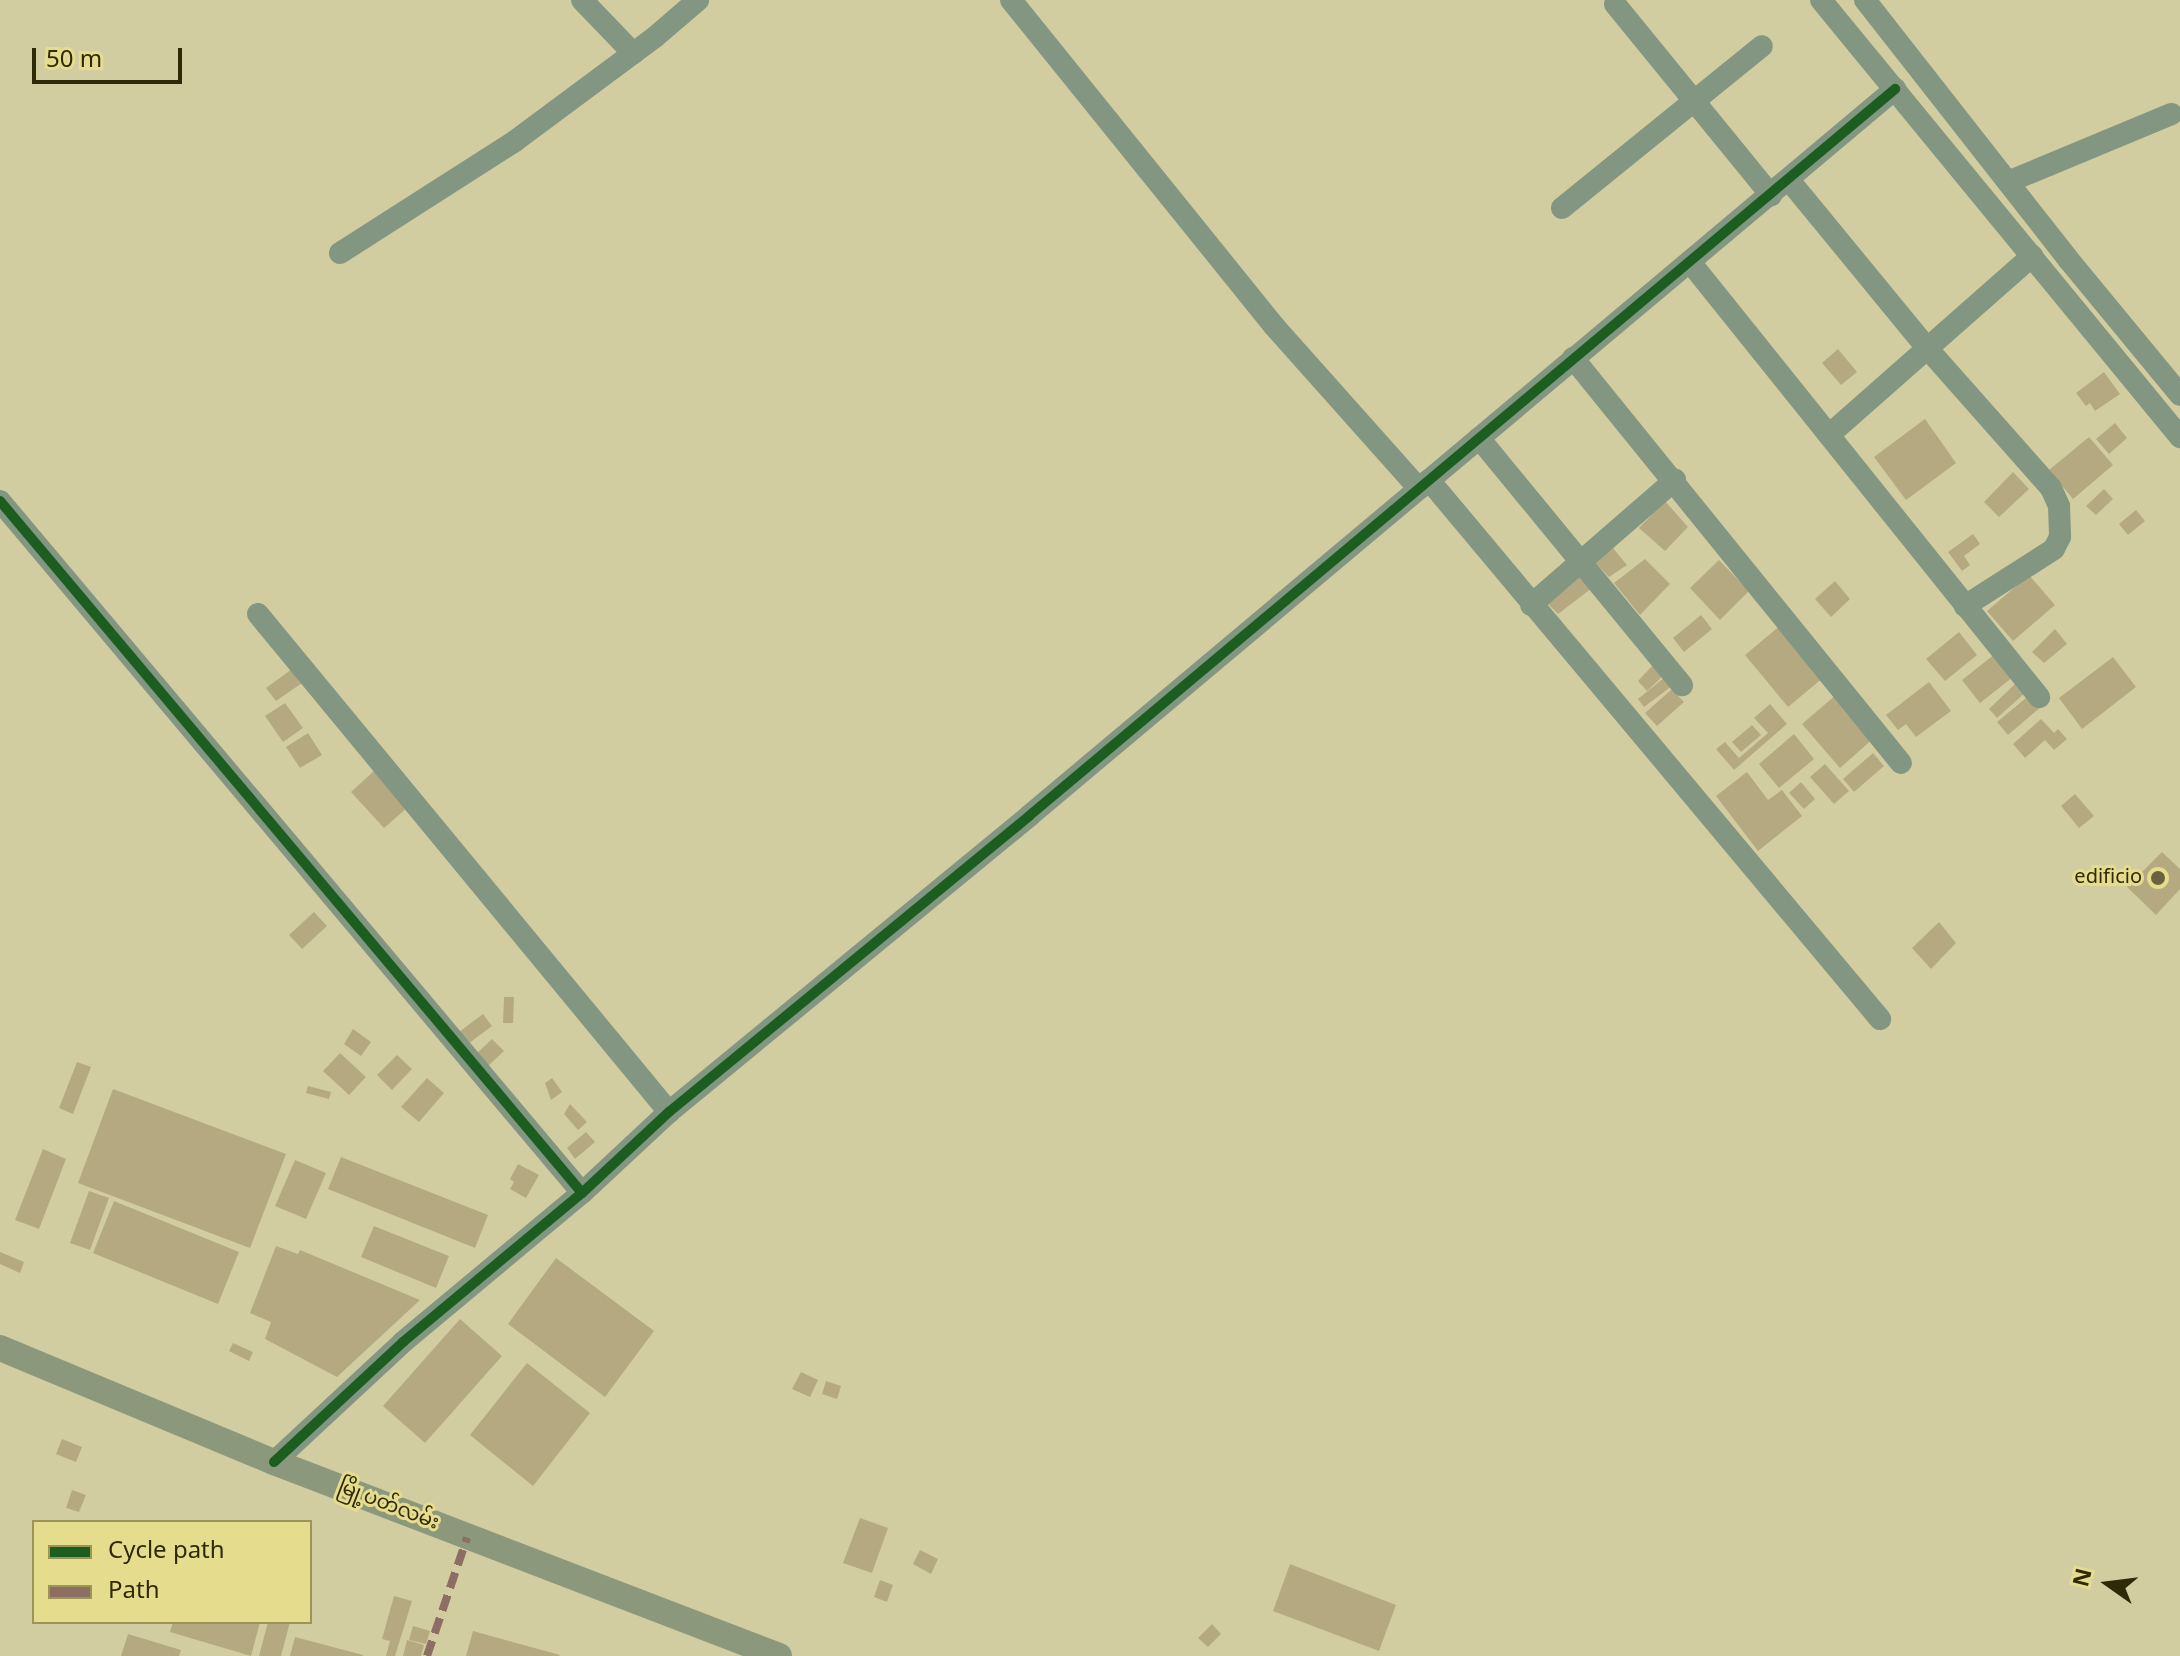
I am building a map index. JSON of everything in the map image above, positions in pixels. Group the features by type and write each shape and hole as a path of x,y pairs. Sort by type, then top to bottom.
{"main road":[{"name":"မြို့ပတ်လမ်း","path":"0,1348 274,1462 779,1656"}],"street":[{"path":"582,0 633,53"},
{"path":"340,253 515,141 698,0"},
{"path":"1011,0 1264,314 1531,605 1880,1019"},
{"path":"1865,0 2008,182 2068,281 2180,437"},
{"path":"1615,4 1771,195"},
{"path":"1836,6 1895,89 2032,256 2068,281 2180,395"},
{"path":"1562,208 1762,46"},
{"path":"274,1462 403,1342 582,1193 669,1112 1895,89"},
{"path":"2008,182 2171,114"},
{"path":"1789,180 1927,348 2051,488 2059,506 2060,537 2054,549 1965,606"},
{"path":"1829,435 2032,256"},
{"path":"1690,262 2039,697"},
{"path":"1573,358 1675,480 1901,763"},
{"path":"1479,438 1682,685"},
{"path":"1531,605 1675,480"},
{"path":"0,501 582,1193"},
{"path":"258,614 669,1112"}],"building":[{"path":"1838,349 1857,372 1841,385 1822,363"},
{"path":"2104,372 2120,394 2095,411 2090,403 2086,406 2076,393"},
{"path":"1925,419 1956,463 1906,500 1874,457"},
{"path":"2115,423 2127,438 2109,454 2096,439"},
{"path":"2089,437 2113,465 2073,499 2049,470"},
{"path":"2013,472 2029,489 1999,517 1984,502"},
{"path":"2104,489 2113,499 2096,515 2086,506"},
{"path":"1665,501 1688,527 1665,551 1639,528"},
{"path":"2136,510 2145,521 2128,535 2119,524"},
{"path":"1973,534 1980,544 1964,556 1970,565 1962,571 1948,552"},
{"path":"1613,548 1627,565 1609,577 1594,561"},
{"path":"1645,559 1670,584 1640,615 1614,583"},
{"path":"1719,560 1749,591 1720,620 1690,588"},
{"path":"1580,572 1592,588 1558,614 1548,604"},
{"path":"2029,575 2055,605 2013,641 1987,611"},
{"path":"1835,581 1850,599 1831,617 1815,599"},
{"path":"1701,615 1712,629 1684,652 1673,638"},
{"path":"1781,625 1824,677 1788,707 1745,655"},
{"path":"2055,629 2067,644 2044,663 2032,652"},
{"path":"1959,632 1977,655 1945,681 1926,659"},
{"path":"1995,654 2013,677 1980,703 1962,680"},
{"path":"2113,657 2136,687 2082,729 2059,698"},
{"path":"1654,664 1662,677 1647,691 1638,681"},
{"path":"292,669 302,683 276,701 266,688"},
{"path":"1665,677 1672,686 1644,707 1638,699"},
{"path":"1929,682 1951,711 1916,737 1906,724 1898,730 1886,715"},
{"path":"2016,683 2025,693 1997,718 1989,709"},
{"path":"1672,689 1684,702 1657,726 1645,713"},
{"path":"2032,693 2042,706 2008,735 1997,722"},
{"path":"1837,694 1875,737 1840,768 1802,724"},
{"path":"285,703 303,728 283,742 265,716"},
{"path":"1770,704 1787,724 1734,770 1716,749 1725,742 1739,758 1768,733 1754,718"},
{"path":"2041,719 2054,733 2058,729 2067,739 2054,750 2045,740 2025,758 2013,744"},
{"path":"1752,725 1761,735 1741,752 1732,742"},
{"path":"308,733 322,755 300,768 286,747"},
{"path":"1794,734 1814,759 1779,788 1759,764"},
{"path":"1873,753 1884,766 1854,792 1843,779"},
{"path":"1825,764 1849,791 1834,804 1810,777"},
{"path":"375,770 408,807 384,828 351,792"},
{"path":"1747,772 1768,800 1782,790 1802,816 1758,851 1716,796"},
{"path":"1801,782 1815,799 1804,809 1789,793"},
{"path":"2075,794 2094,816 2079,828 2061,806"},
{"name":"edificio","path":"2162,852 2180,869 2180,889 2156,915 2127,887"},
{"path":"314,912 327,926 302,949 289,935"},
{"path":"1939,922 1956,943 1931,969 1912,948"},
{"path":"504,997 514,997 513,1023 503,1023"},
{"path":"483,1014 492,1026 464,1047 455,1035"},
{"path":"353,1029 371,1042 361,1056 344,1044"},
{"path":"492,1039 504,1051 485,1069 473,1057"},
{"path":"340,1053 366,1077 349,1095 323,1071"},
{"path":"397,1055 412,1069 392,1090 377,1075"},
{"path":"77,1062 91,1067 73,1114 59,1108"},
{"path":"427,1078 444,1093 419,1122 401,1107"},
{"path":"552,1078 562,1092 551,1100 545,1083"},
{"path":"308,1086 331,1092 329,1099 306,1093"},
{"path":"113,1089 286,1154 250,1248 78,1183"},
{"path":"570,1104 587,1122 578,1130 564,1114"},
{"path":"586,1132 595,1142 575,1159 567,1148"},
{"path":"43,1149 66,1159 39,1229 15,1220"},
{"path":"341,1157 488,1215 475,1248 328,1189"},
{"path":"295,1160 326,1173 306,1219 275,1206"},
{"path":"518,1164 539,1175 526,1198 510,1189 514,1182 510,1179"},
{"path":"89,1191 109,1198 90,1250 70,1243"},
{"path":"114,1201 239,1252 218,1304 93,1253"},
{"path":"374,1226 449,1256 436,1288 361,1257"},
{"path":"276,1246 298,1254 300,1250 420,1300 337,1377 265,1339 271,1322 250,1313"},
{"path":"0,1252 24,1262 20,1273 0,1264"},
{"path":"556,1258 654,1331 605,1397 508,1324"},
{"path":"460,1319 502,1356 425,1443 383,1406"},
{"path":"233,1343 253,1352 249,1361 229,1351"},
{"path":"527,1363 590,1413 533,1486 470,1435"},
{"path":"801,1372 818,1380 810,1397 792,1389"},
{"path":"826,1381 841,1386 837,1399 822,1394"},
{"path":"62,1439 82,1447 76,1462 56,1454"},
{"path":"72,1490 86,1495 79,1512 66,1508"},
{"path":"860,1518 888,1528 872,1573 843,1563"},
{"path":"920,1550 938,1559 931,1574 913,1564"},
{"path":"1290,1564 1396,1605 1379,1651 1273,1611"},
{"path":"880,1580 893,1585 887,1602 874,1597"},
{"path":"394,1596 412,1601 395,1656 386,1656 390,1641 382,1639"},
{"path":"172,1624 259,1624 251,1656 170,1632"},
{"path":"267,1624 289,1624 281,1656 259,1656"},
{"path":"1212,1624 1221,1634 1208,1647 1198,1638"},
{"path":"413,1626 430,1631 426,1644 409,1640"},
{"path":"473,1631 560,1655 466,1656"},
{"path":"128,1634 181,1650 179,1656 121,1656"},
{"path":"295,1637 363,1655 363,1656 290,1656"},
{"path":"407,1640 424,1645 421,1656 403,1656"}],"marked path":[{"path":"427,1656 467,1538"}],"cycle path":[{"path":"274,1462 403,1342 582,1193 669,1112 1029,816 1895,89"},
{"path":"0,501 582,1193"}],"place":[{"name":"edificio","path":"2158,878"}]}
